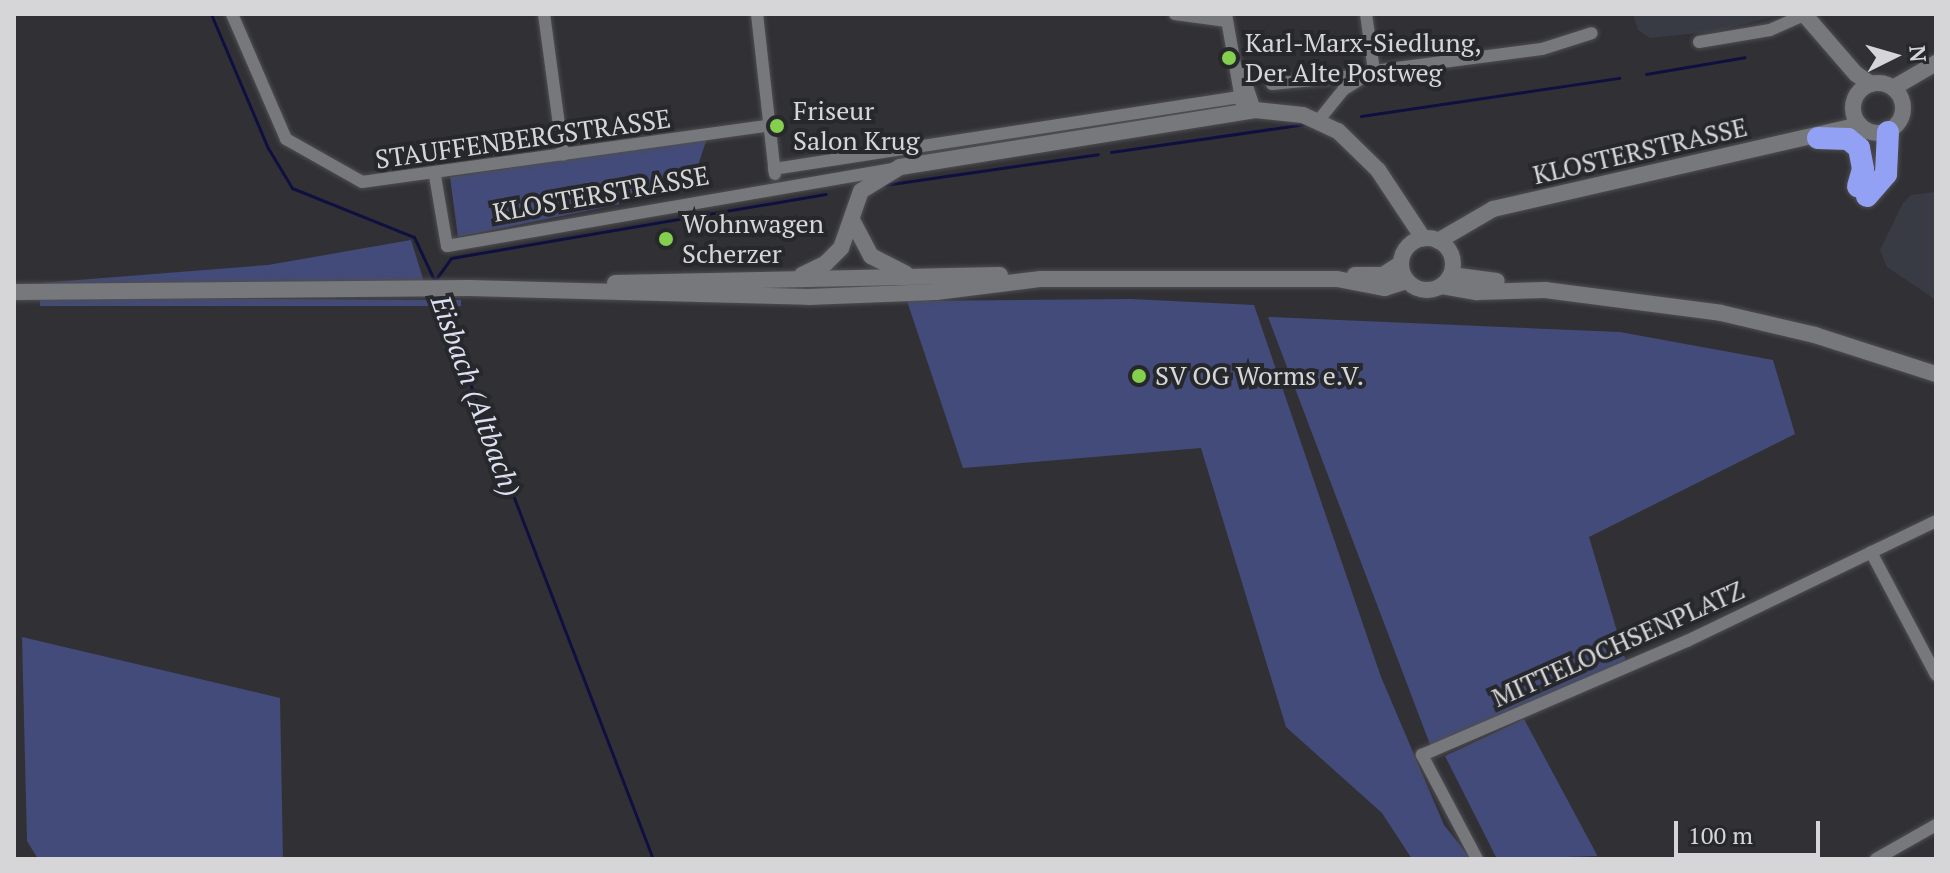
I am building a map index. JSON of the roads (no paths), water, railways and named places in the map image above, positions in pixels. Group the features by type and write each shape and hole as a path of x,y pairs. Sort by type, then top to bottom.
{"highway":[{"path":"1818,138 1848,139 1859,148 1863,191 1877,161 1873,130"}],"main road":[{"path":"1804,14 1834,50 1871,84 1893,88 1936,63"},
{"path":"1834,50 1855,102 1873,130 1901,120 1903,103 1893,88"},
{"path":"1903,103 1936,76"},
{"name":"KLOSTERSTRASSE","path":"1779,144 1830,124 1871,84"},
{"name":"KLOSTERSTRASSE","path":"859,193 900,167 1246,106 1318,121 1355,145 1388,184 1430,244 1446,280"},
{"name":"KLOSTERSTRASSE","path":"1400,264 1430,244 1478,225 1512,205 1779,144 1873,130"},
{"path":"785,279 809,273 834,257 845,241 859,193"},
{"path":"851,219 857,237 871,256 915,277"},
{"path":"14,292 447,289 915,277 1376,277 1400,264 1407,281 1422,290 1446,280 1595,286 1720,304 1825,329 1936,366"},
{"path":"469,288 808,297 936,292 1041,279 1136,276 1337,279 1385,288 1407,281"},
{"path":"1446,280 1467,291 1576,293 1721,313 1815,335 1936,374"}],"street":[{"path":"544,14 563,155"},
{"path":"757,14 777,188"},
{"path":"1175,14 1227,17 1246,106"},
{"path":"1366,14 1369,73"},
{"path":"1699,42 1770,30 1804,14"},
{"name":"STAUFFENBERGSTRASSE","path":"234,15 277,125 299,150 362,182 435,176 768,126"},
{"path":"1272,84 1542,49 1592,33"},
{"path":"1236,57 1246,106"},
{"path":"1318,121 1339,93 1369,73"},
{"path":"774,169 1246,106"},
{"name":"KLOSTERSTRASSE","path":"435,176 447,246 900,167"},
{"path":"834,178 859,193"},
{"name":"MITTELOCHSENPLATZ","path":"1477,859 1422,755 1687,641 1936,521"},
{"path":"1871,552 1936,675"},
{"path":"1876,859 1936,825"}],"waterway":[{"name":"Eisbach (Altbach)","path":"211,14 268,148 292,188 414,237 436,284"},
{"path":"1646,74 1745,57"},
{"path":"1361,116 1619,78"},
{"path":"1111,152 1305,124"},
{"path":"884,185 1098,154"},
{"path":"436,279 451,258 826,194"},
{"name":"Eisbach (Altbach)","path":"436,295 653,859"}],"place":[{"name":"Karl-Marx-Siedlung, Der Alte Postweg","path":"1229,58"},
{"name":"Friseur Salon Krug","path":"777,126"},
{"name":"Wohnwagen Scherzer","path":"666,239"},
{"name":"SV OG Worms e.V.","path":"1139,376"}]}
